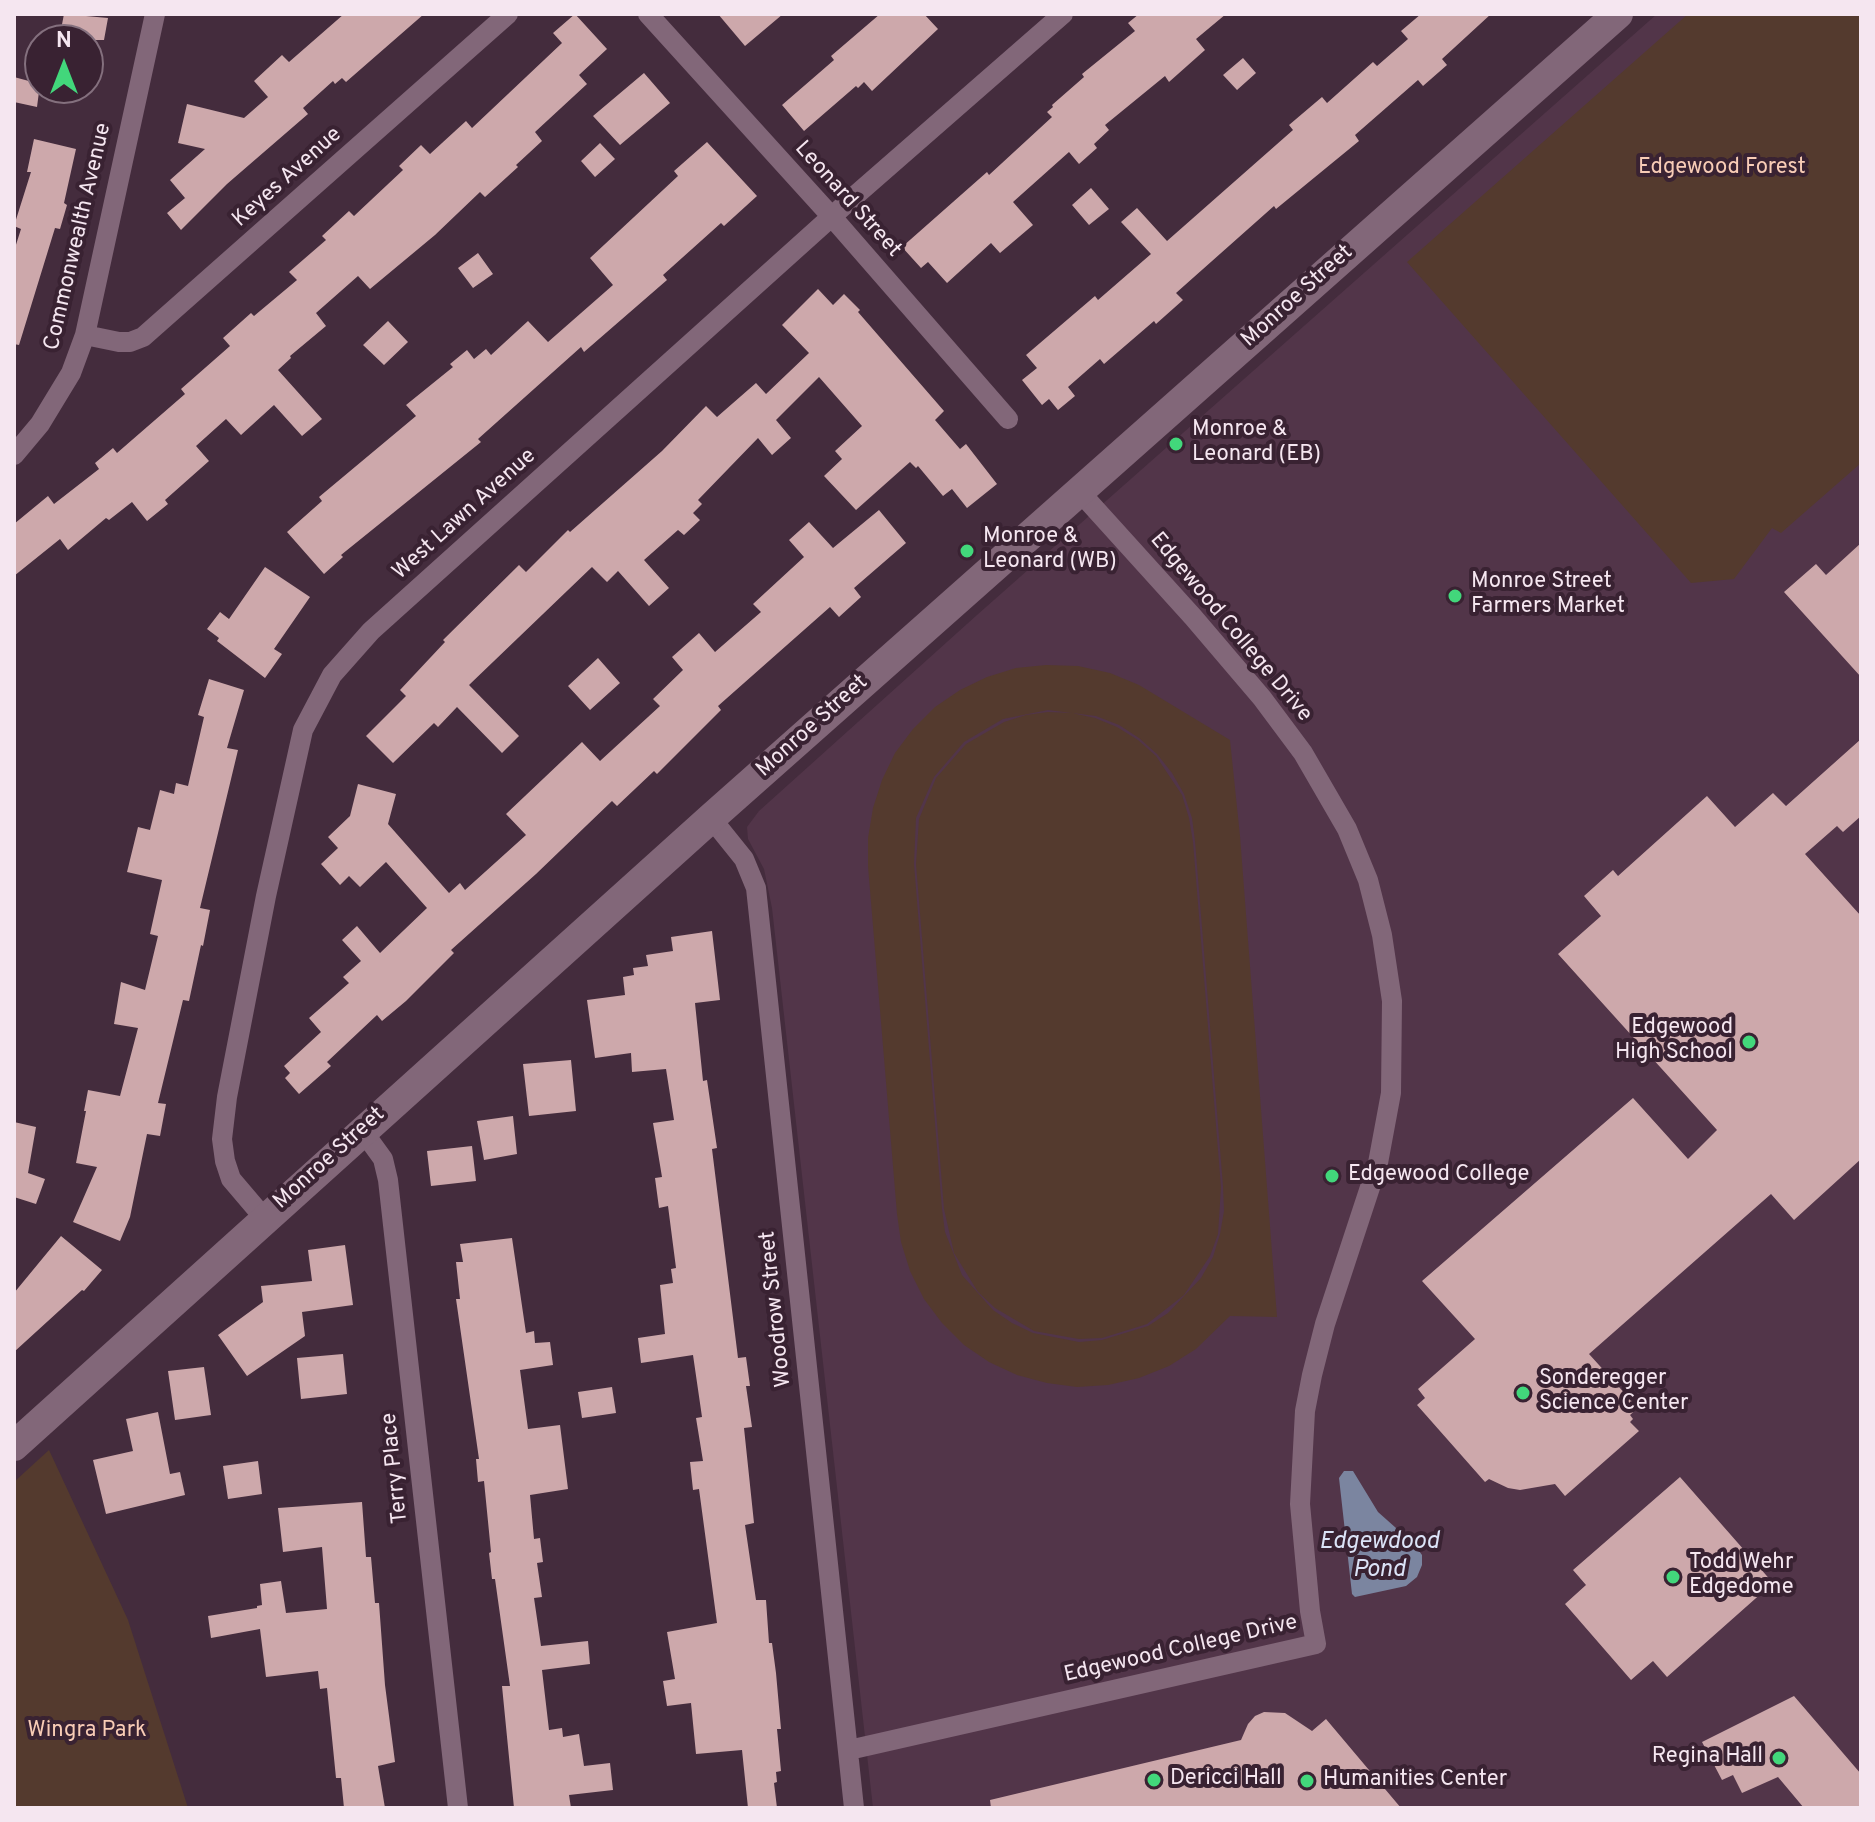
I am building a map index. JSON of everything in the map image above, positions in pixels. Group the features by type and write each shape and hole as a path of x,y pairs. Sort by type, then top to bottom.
{"main road":[{"name":"Monroe Street","path":"14,1446 711,818 1618,14"}],"street":[{"name":"Commonwealth Avenue","path":"14,455 40,424 63,386 85,335 155,14"},
{"name":"Keyes Avenue","path":"85,335 119,342 143,337 508,14"},
{"name":"Leonard Street","path":"648,14 832,217 1008,419"},
{"name":"West Lawn Avenue","path":"265,1219 231,1179 225,1161 222,1139 227,1097 266,896 303,730 332,675 371,631 1063,14"},
{"name":"Edgewood College Drive","path":"849,1750 1316,1644 1300,1504 1305,1411 1325,1324 1378,1163 1391,1093 1392,1001 1382,935 1368,880 1347,829 1303,753 1262,698 1193,617 1079,491"},
{"name":"Woodrow Street","path":"711,818 744,859 756,888 854,1808"},
{"name":"Terry Place","path":"362,1130 383,1159 388,1180 458,1808"}],"shaded area":[{"name":"Edgewood College","path":"1657,14 1861,14 1861,1808 873,1808 772,908 764,869 748,839 747,827 759,811 977,615"}],"green space":[{"name":"Edgewood Forest","path":"1688,14 1861,14 1861,463 1781,533 1772,528 1734,579 1691,583 1407,262"},
{"path":"1078,666 1110,673 1139,685 1230,740 1277,1317 1230,1316 1196,1349 1169,1366 1139,1378 1108,1385 1077,1387 1017,1375 989,1362 964,1345 924,1299 910,1271 897,1214 868,866 868,838 873,808 895,753 935,707 987,677 1016,668","holes":["1048,710 1096,716 1119,725 1157,754 1184,794 1192,818 1224,1211 1213,1257 1201,1278 1168,1313 1148,1326 1102,1340 1079,1342 1033,1333 993,1310 962,1275 945,1232 914,864 916,818 934,777 964,742 1003,719"]},
{"path":"1048,712 1095,718 1138,740 1156,756 1182,795 1193,842 1221,1187 1218,1234 1210,1256 1184,1295 1147,1324 1102,1338 1079,1339 1034,1331 995,1308 978,1292 954,1253 944,1209 916,864 919,819 936,778 966,744 1004,722"},
{"name":"Wingra Park","path":"49,1450 128,1620 188,1808 14,1808 14,1482"}],"water":[{"name":"Edgewdood Pond","path":"1344,1471 1353,1471 1378,1512 1422,1555 1417,1577 1406,1586 1355,1597 1352,1594 1339,1478"}],"building":[{"path":"64,14 108,18 104,40 104,24 62,24"},
{"path":"344,14 424,14 346,82 342,78 335,84 333,81 303,108 308,114 227,184 181,230 167,213 185,198 170,180 205,149 178,143 187,104 244,118 268,97 254,81 282,55 289,62"},
{"path":"575,14 607,49 579,75 587,84 535,132 542,141 485,197 480,192 435,235 370,289 358,276 316,313 326,326 278,370 322,419 302,436 274,405 241,435 226,419 196,446 209,461 165,500 168,504 147,521 132,502 109,520 106,518 68,550 60,539 14,576 14,524 48,496 54,504 99,469 95,463 113,448 117,453 185,394 181,389 230,346 223,338 251,313 254,316 297,280 289,272 326,240 322,236 349,211 354,216 403,170 399,166 421,145 430,154 466,121 472,128 562,43 553,33"},
{"path":"718,14 783,14 745,46"},
{"path":"880,14 924,14 938,29 872,91 864,82 858,88 856,86 804,131 782,105 834,60 831,56"},
{"path":"1139,14 1226,14 1196,39 1205,50 1169,82 1165,76 1105,125 1109,130 1094,144 1097,148 1079,164 1069,152 1013,202 1033,225 1000,253 991,243 947,283 928,262 921,268 902,247 987,172 989,175 1052,117 1047,112 1052,105 1084,77 1082,74 1135,31 1128,23"},
{"path":"1421,14 1491,14 1442,59 1447,65 1423,86 1418,80 1355,135 1359,141 1276,209 1274,206 1176,293 1183,300 1156,324 1154,321 1104,364 1100,359 1068,387 1075,396 1058,410 1049,399 1042,405 1022,380 1037,368 1026,355 1095,296 1098,300 1151,254 1121,222 1137,208 1167,241 1293,130 1289,125 1322,97 1327,103 1373,62 1377,66 1408,39 1401,31"},
{"path":"1243,58 1256,73 1237,90 1223,75"},
{"path":"644,73 670,103 620,145 593,116"},
{"path":"14,77 24,80 24,104 37,104 37,107 14,102"},
{"path":"34,139 76,149 64,203 67,205 60,229 55,228 19,345 14,344 14,251 21,229 14,226 31,172 27,172"},
{"path":"707,142 757,196 724,226 721,223 663,275 667,280 584,352 581,347 478,439 481,442 341,555 343,557 324,574 287,532 322,501 319,497 416,416 406,405 453,367 450,364 467,350 474,359 486,349 491,355 528,321 548,342 613,285 590,258 678,176 674,171"},
{"path":"600,143 615,159 595,177 581,161"},
{"path":"1091,188 1109,209 1089,225 1072,205"},
{"path":"478,253 493,274 473,288 458,268"},
{"path":"818,289 833,305 844,294 860,310 858,312 944,411 935,420 960,449 966,444 997,484 967,508 952,489 943,496 918,466 916,468 910,462 856,510 824,476 842,459 835,451 862,426 819,377 776,420 791,438 772,455 758,438 698,500 702,504 693,513 700,520 684,535 678,530 644,560 669,588 649,606 618,571 607,582 592,567 469,685 519,736 502,753 457,707 438,727 434,723 393,763 366,736 406,696 400,690 445,642 443,640 519,565 526,572 568,530 570,532 662,451 706,406 717,417 756,383 766,394 809,353 782,325"},
{"path":"388,321 408,342 384,365 363,345"},
{"path":"879,510 906,543 854,588 861,597 839,617 830,607 718,706 721,710 657,774 654,771 617,806 612,801 451,950 454,953 406,1001 382,1021 377,1015 327,1062 331,1066 299,1094 285,1078 290,1073 284,1066 321,1032 309,1018 349,983 343,977 361,961 342,940 357,926 380,953 427,908 386,862 360,887 349,876 340,885 321,864 338,848 328,837 350,816 358,784 396,794 388,824 449,893 460,883 465,890 526,835 506,814 582,742 600,761 660,706 653,699 683,670 672,657 699,633 715,652 761,612 753,604 804,557 789,540 809,522 833,548"},
{"path":"1861,543 1861,677 1784,592 1816,564 1826,575"},
{"path":"265,567 310,597 274,649 282,654 265,678 217,641 219,638 207,629 220,612 229,619"},
{"path":"598,658 620,683 590,710 568,686"},
{"path":"209,679 244,690 227,748 238,750 200,908 210,910 203,946 189,1001 183,1000 158,1103 166,1104 160,1136 147,1134 130,1217 120,1241 73,1222 97,1167 76,1163 84,1111 88,1090 120,1096 138,1028 114,1024 121,982 145,990 158,936 150,934 162,880 127,872 138,827 150,830 160,790 174,794 176,783 188,786 204,717 198,715"},
{"path":"1861,739 1861,816 1843,832 1837,826 1805,854 1861,916 1861,1159 1794,1220 1771,1194 1589,1354 1638,1408 1630,1415 1633,1419 1630,1422 1639,1431 1565,1496 1555,1484 1520,1490 1489,1479 1485,1482 1417,1405 1425,1398 1418,1389 1475,1339 1422,1281 1633,1098 1688,1159 1717,1130 1558,954 1601,916 1584,896 1613,870 1618,876 1707,796 1735,827 1773,793 1786,806"},
{"path":"712,931 720,1000 695,1003 703,1081 707,1080 717,1148 712,1149 738,1358 746,1357 750,1386 746,1386 752,1427 744,1428 754,1523 745,1525 756,1600 766,1600 769,1643 772,1643 776,1673 781,1729 777,1729 781,1771 776,1772 777,1782 774,1783 777,1808 748,1808 742,1750 696,1754 691,1703 667,1706 663,1681 675,1679 667,1632 717,1623 699,1489 693,1490 690,1462 703,1461 696,1418 702,1417 693,1355 641,1363 638,1338 665,1334 660,1285 673,1283 671,1269 676,1268 668,1206 659,1208 655,1178 662,1177 653,1123 674,1120 666,1069 632,1072 631,1053 595,1058 587,1000 625,995 623,977 634,975 633,968 648,966 646,955 673,951 671,937"},
{"path":"571,1060 576,1111 529,1116 523,1064"},
{"path":"513,1116 517,1154 484,1160 477,1121"},
{"path":"14,1122 36,1127 28,1173 45,1179 36,1204 14,1197"},
{"path":"472,1146 476,1181 431,1186 427,1151"},
{"path":"61,1236 102,1270 84,1291 14,1352 14,1293"},
{"path":"512,1238 526,1333 534,1331 535,1343 550,1342 553,1365 520,1370 528,1429 560,1425 568,1489 530,1495 534,1539 540,1538 543,1562 537,1563 542,1597 534,1598 541,1646 588,1641 590,1664 542,1670 549,1730 562,1728 563,1737 579,1734 584,1766 610,1763 613,1790 569,1795 571,1808 514,1808 502,1686 510,1686 495,1579 492,1579 484,1481 478,1482 476,1459 479,1459 456,1299 460,1299 456,1262 463,1262 460,1244"},
{"path":"345,1245 353,1305 302,1312 305,1336 247,1376 218,1335 263,1302 261,1286 312,1281 308,1250"},
{"path":"343,1354 347,1394 301,1399 297,1358"},
{"path":"204,1367 211,1415 175,1420 168,1371"},
{"path":"612,1387 616,1413 582,1418 578,1392"},
{"path":"158,1412 170,1474 180,1472 185,1495 106,1514 93,1460 133,1451 126,1419"},
{"path":"258,1461 262,1494 228,1499 223,1466"},
{"name":"Todd Wehr Edgedome","path":"1680,1477 1773,1583 1667,1677 1653,1661 1631,1680 1565,1604 1586,1585 1573,1570"},
{"path":"362,1502 366,1557 371,1557 375,1603 379,1603 395,1762 378,1766 385,1808 344,1808 341,1778 336,1778 327,1688 320,1689 318,1671 266,1677 260,1629 211,1638 208,1616 257,1608 262,1605 260,1584 281,1581 286,1613 327,1609 322,1547 283,1552 278,1508"},
{"name":"Regina Hall","path":"1794,1696 1861,1774 1861,1808 1804,1808 1778,1777 1742,1793 1733,1775 1722,1780 1702,1742"},
{"path":"1264,1712 1285,1713 1312,1731 1326,1719 1401,1808 991,1808 990,1800 1241,1740 1248,1724"}],"place":[{"name":"Monroe & Leonard (EB)","path":"1176,444"},
{"name":"Monroe & Leonard (WB)","path":"967,551"},
{"name":"Monroe Street Farmers Market","path":"1455,596"},
{"name":"Edgewood High School","path":"1749,1042"},
{"name":"Edgewood College","path":"1332,1176"},
{"name":"Sonderegger Science Center","path":"1523,1393"},
{"name":"Todd Wehr Edgedome","path":"1673,1577"},
{"name":"Regina Hall","path":"1779,1758"},
{"name":"Dericci Hall","path":"1154,1780"},
{"name":"Humanities Center","path":"1307,1781"}]}
